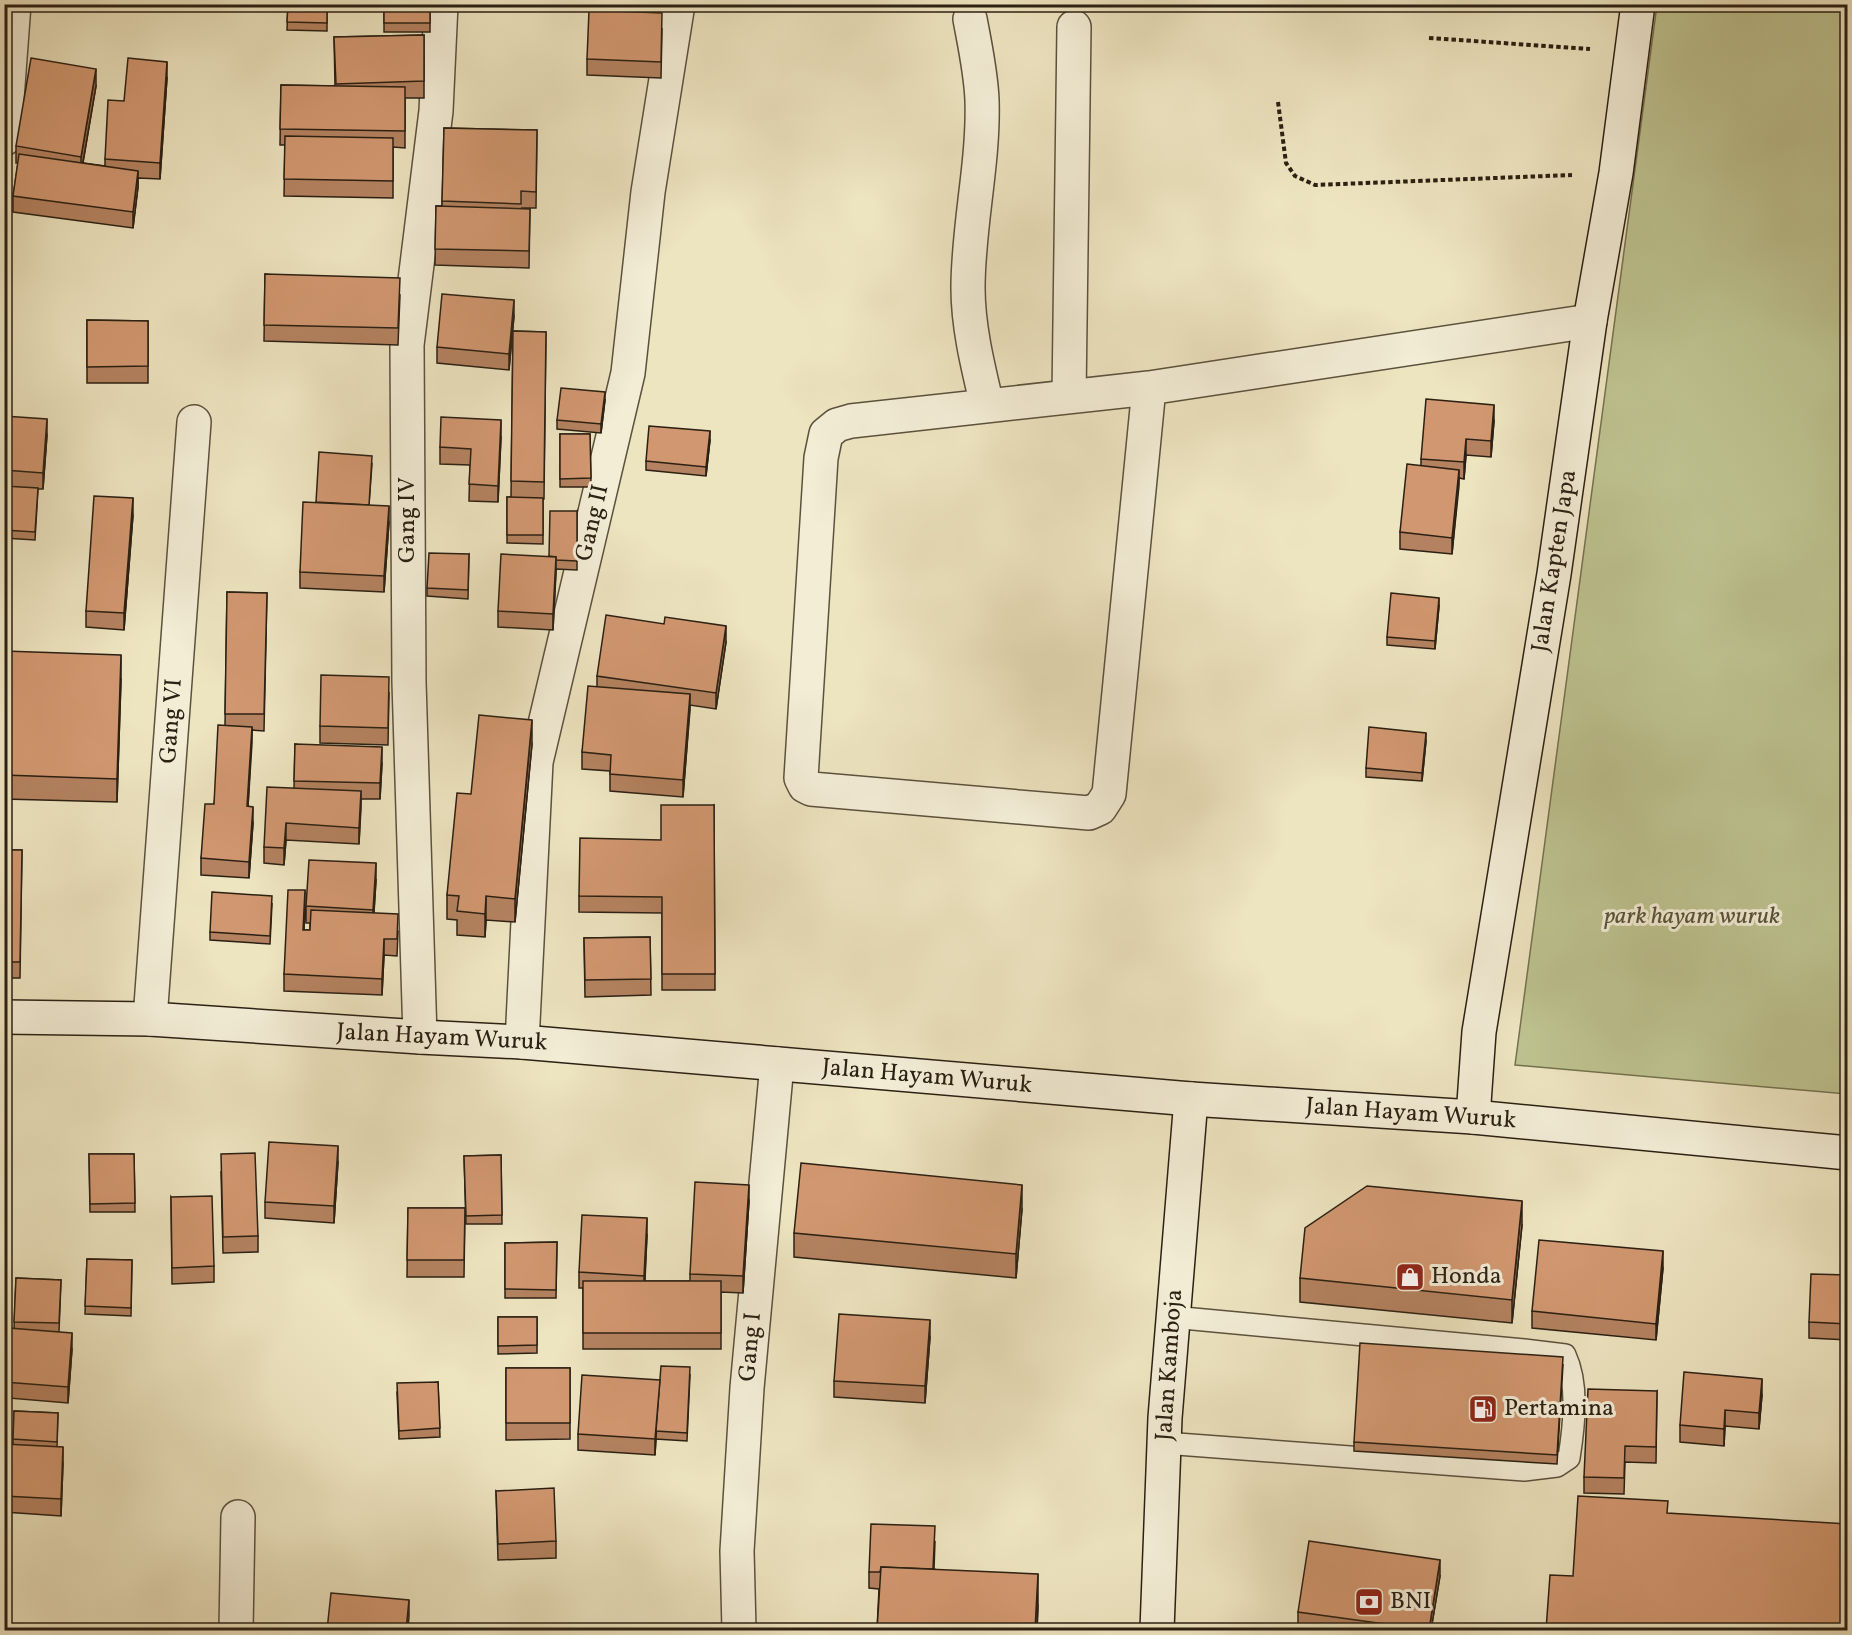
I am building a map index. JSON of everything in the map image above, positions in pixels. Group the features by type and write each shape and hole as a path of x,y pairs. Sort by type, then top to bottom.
{"street":[{"path":"4,139 14,4"},
{"name":"Gang IV","path":"420,1037 409,682 407,345 436,111 441,4"},
{"name":"Gang II","path":"522,1042 536,762 628,373 648,192 678,4"},
{"name":"Jalan Kapten Japa","path":"1473,1117 1479,1032 1554,574 1590,321 1634,52 1638,4"},
{"path":"970,19 979,66 982,101 968,289 971,327 987,405"},
{"path":"1069,396 1074,27"},
{"path":"1149,388 1109,794 1100,808 1089,813 811,789 805,786 801,778 821,458 826,434 837,425 851,421 1149,388 1590,321"},
{"name":"Gang VI","path":"150,1019 194,422"},
{"name":"Jalan Hayam Wuruk","path":"4,1017 150,1019 522,1042 1191,1099 1473,1117 1848,1153"},
{"name":"Gang I","path":"739,1630 737,1551 745,1423 777,1064"},
{"name":"Jalan Kamboja","path":"1157,1630 1164,1443 1172,1317 1191,1099"},
{"path":"236,1630 238,1516"}],"lane":[{"path":"1164,1443 1524,1470 1557,1466 1569,1458 1574,1398 1570,1366 1565,1355 1552,1352 1172,1317"}],"path":[{"path":"1429,38 1634,52"},
{"path":"1278,102 1286,163 1295,176 1315,185 1584,175"}],"green space":[{"name":"park hayam wuruk","path":"1657,5 1847,5 1847,1094 1515,1065"}],"building":[{"path":"288,4 327,4 327,23 287,22"},
{"path":"384,4 430,4 430,23 384,23"},
{"path":"589,10 662,13 661,62 587,59"},
{"path":"424,35 424,81 336,84 334,37"},
{"path":"31,58 96,69 81,157 16,146"},
{"path":"128,58 167,62 160,163 105,159 108,100 124,101"},
{"path":"281,85 405,87 405,131 280,129"},
{"path":"444,128 537,130 536,192 521,191 521,204 442,201"},
{"path":"285,136 393,138 393,181 284,179"},
{"path":"19,154 138,171 133,212 13,196"},
{"path":"436,206 530,209 529,251 435,249"},
{"path":"265,274 400,278 398,328 264,325"},
{"path":"442,294 514,300 509,354 437,347"},
{"path":"87,320 148,321 148,366 87,367"},
{"path":"513,331 546,332 544,482 511,481"},
{"path":"561,388 605,392 601,424 557,420"},
{"path":"1426,399 1494,405 1491,441 1466,439 1464,462 1421,459"},
{"path":"4,416 47,419 43,473 4,470"},
{"path":"441,417 501,420 498,486 469,484 471,449 440,447"},
{"path":"649,426 710,431 706,467 646,461"},
{"path":"560,434 590,434 591,478 560,479"},
{"path":"319,452 372,456 369,505 316,502"},
{"path":"1407,464 1459,470 1452,538 1400,532"},
{"path":"4,486 38,488 35,532 4,530"},
{"path":"94,496 133,498 124,613 86,611"},
{"path":"507,497 543,498 543,535 507,535"},
{"path":"303,502 389,506 384,576 300,572"},
{"path":"550,511 577,511 577,561 556,560 556,557 549,556"},
{"path":"429,553 469,554 468,590 427,588"},
{"path":"501,554 556,557 553,614 498,611"},
{"path":"227,592 267,593 264,714 225,714"},
{"path":"1391,593 1439,598 1435,641 1387,637"},
{"path":"606,615 664,624 665,617 726,626 716,693 597,676"},
{"path":"4,651 121,655 117,779 4,775"},
{"path":"321,675 389,677 388,728 320,726"},
{"path":"588,686 690,694 683,780 610,774 611,755 582,752"},
{"path":"479,715 532,720 515,899 486,896 485,914 457,911 459,896 447,895 457,793 471,794"},
{"path":"218,725 252,727 247,806 253,807 249,862 201,858 205,804 214,804"},
{"path":"1369,727 1426,733 1422,773 1366,768"},
{"path":"295,744 382,747 380,783 294,781"},
{"path":"267,787 361,791 359,828 286,823 284,848 264,847"},
{"path":"661,805 714,805 715,974 662,974 662,897 579,896 580,838 661,840"},
{"path":"4,850 22,850 20,962 4,962"},
{"path":"309,860 376,863 373,910 306,906"},
{"path":"288,890 305,890 303,930 310,930 311,910 398,914 397,939 384,939 382,979 284,974"},
{"path":"212,892 272,896 270,936 210,932"},
{"path":"650,937 651,979 585,980 584,938"},
{"path":"269,1142 338,1146 334,1206 265,1202"},
{"path":"255,1153 258,1236 223,1237 221,1154"},
{"path":"89,1154 134,1154 135,1203 90,1204"},
{"path":"501,1155 502,1215 466,1216 464,1156"},
{"path":"801,1163 1022,1185 1016,1254 794,1233"},
{"path":"695,1182 749,1185 743,1276 690,1274"},
{"name":"Honda","path":"1367,1186 1522,1201 1512,1300 1300,1278 1305,1228"},
{"path":"212,1196 214,1266 172,1268 171,1197"},
{"path":"408,1208 465,1208 464,1260 407,1260"},
{"path":"582,1215 647,1218 644,1276 579,1272"},
{"path":"1539,1240 1663,1251 1656,1324 1532,1311"},
{"path":"557,1242 556,1290 505,1289 505,1243"},
{"path":"87,1259 132,1260 131,1308 85,1306"},
{"path":"1811,1274 1848,1275 1848,1324 1809,1322"},
{"path":"16,1278 61,1280 59,1323 14,1322"},
{"path":"583,1281 721,1281 721,1333 583,1333"},
{"path":"4,1303 11,1303 9,1328 72,1333 68,1387 4,1382"},
{"path":"839,1314 930,1320 925,1386 834,1381"},
{"path":"498,1317 537,1317 537,1345 498,1346"},
{"path":"1360,1343 1563,1357 1557,1455 1354,1442"},
{"path":"661,1366 690,1367 687,1433 656,1431"},
{"path":"506,1368 570,1368 570,1423 506,1423"},
{"path":"1684,1372 1762,1379 1759,1413 1725,1410 1724,1429 1680,1425"},
{"path":"582,1375 660,1380 655,1439 578,1434"},
{"path":"438,1382 440,1428 399,1431 397,1383"},
{"path":"1588,1389 1657,1391 1656,1447 1625,1446 1624,1478 1584,1477"},
{"path":"4,1394 9,1394 7,1422 4,1422"},
{"path":"14,1411 58,1413 57,1442 13,1439"},
{"path":"4,1444 63,1447 61,1499 4,1496"},
{"path":"554,1488 556,1541 498,1544 496,1491"},
{"path":"1578,1496 1668,1501 1667,1513 1848,1524 1848,1630 1546,1630 1550,1575 1573,1576"},
{"path":"871,1524 935,1526 933,1569 881,1567 880,1572 869,1572"},
{"name":"BNI","path":"1309,1541 1440,1560 1429,1630 1298,1612"},
{"path":"881,1567 1038,1574 1035,1630 877,1630"},
{"path":"331,1593 409,1600 406,1630 327,1630"},
{"path":"1260,1628 1402,1628 1403,1630 1260,1630"}],"place":[{"name":"Honda","path":"1410,1277"},
{"name":"Pertamina","path":"1483,1409"},
{"name":"BNI","path":"1369,1602"}]}
